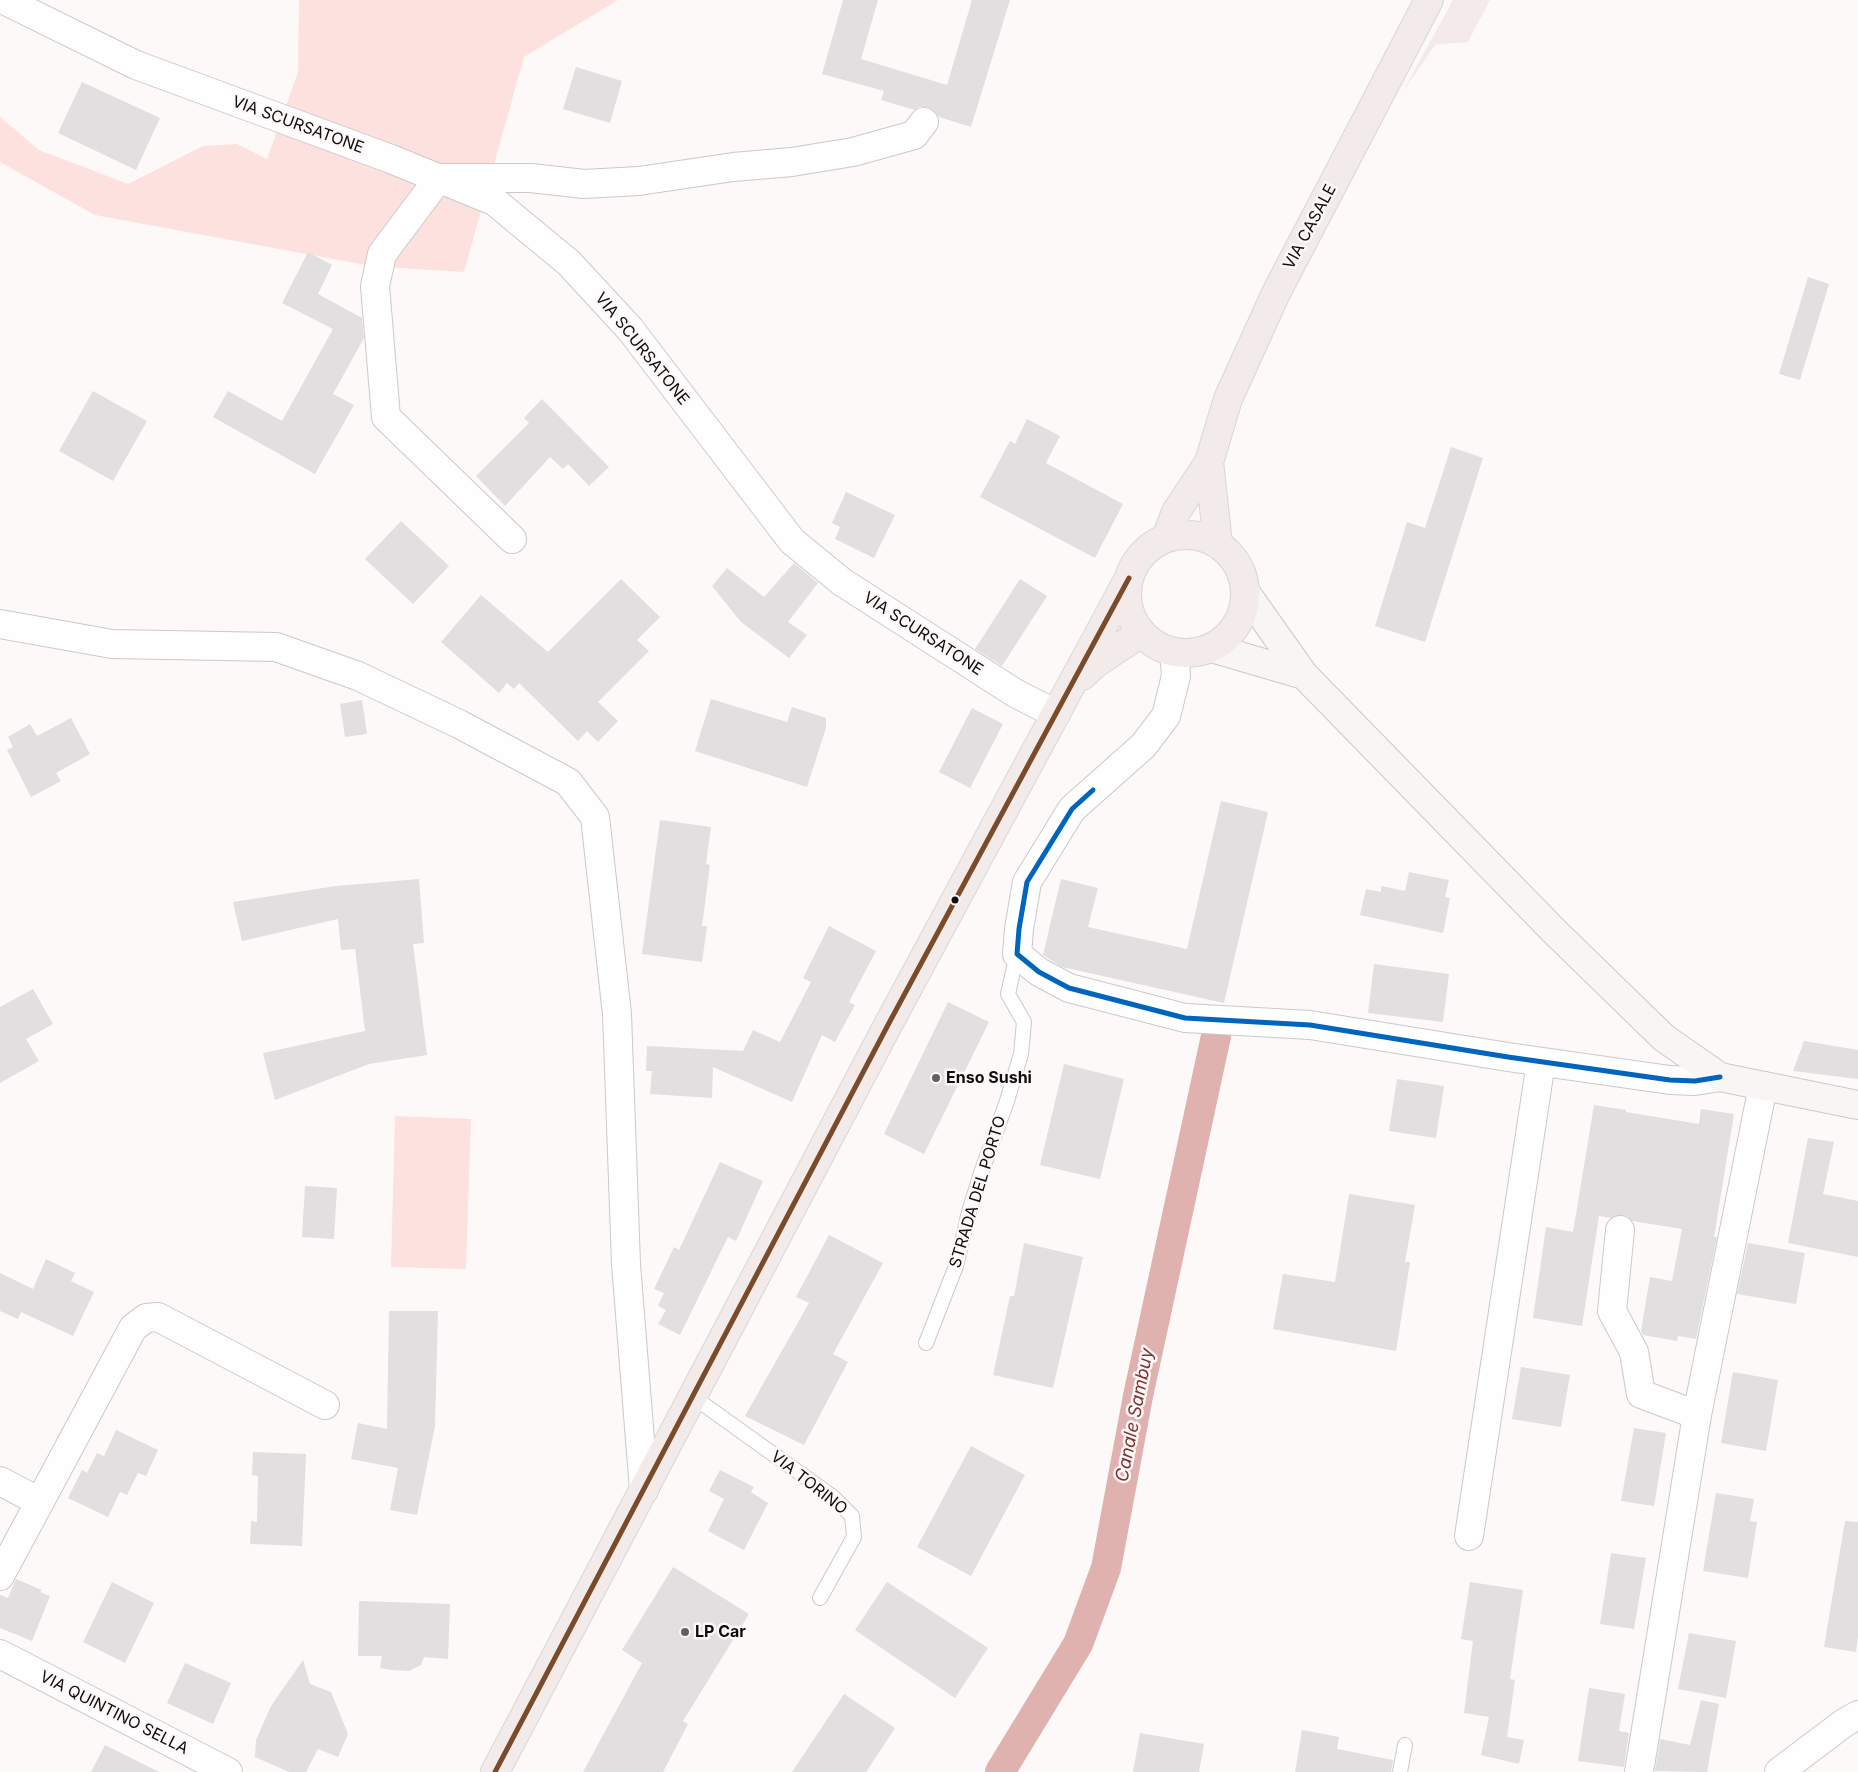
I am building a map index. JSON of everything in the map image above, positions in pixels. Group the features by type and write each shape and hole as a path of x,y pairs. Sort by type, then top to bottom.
{"main road":[{"name":"VIA CASALE","path":"1209,462 1228,398 1276,293 1430,0"},
{"path":"1166,538 1176,512 1209,462"},
{"path":"1209,462 1218,544"},
{"path":"495,1772 889,1023 1073,684 1137,561 1150,547 1166,538 1183,534 1202,536 1218,544 1233,557 1238,565 1242,573 1246,593 1244,610 1226,638 1212,648 1194,653 1174,652 1156,646 1140,632 1131,616 1127,597 1129,578"},
{"path":"1246,593 1304,676 1554,931 1664,1038 1720,1077 1858,1105"},
{"path":"1073,684 1096,663 1140,632"},
{"path":"1212,648 1304,676"}],"street":[{"name":"VIA SCURSATONE","path":"4,0 136,65 391,159 494,201 569,263 630,329 792,541 842,582 1015,694 1056,714"},
{"path":"512,540 386,417 375,286 382,254 439,178 531,178 584,184 639,181 734,167 792,162 853,152 914,135 924,122"},
{"path":"0,624 112,644 276,647 358,676 459,724 568,782 595,817 617,1014 626,1264 644,1490"},
{"name":"STRADA DEL PORTO","path":"1018,954 1019,929 1027,882 1072,809 1144,746 1166,716 1176,676 1174,652"},
{"path":"1018,954 1039,972 1070,988 1185,1018 1310,1026 1670,1080 1695,1081 1720,1077"},
{"path":"1469,1536 1541,1062"},
{"path":"1639,1772 1697,1415 1763,1086"},
{"path":"1620,1230 1612,1311 1634,1352 1641,1394 1697,1415"},
{"path":"0,1576 133,1328 146,1318 158,1317 325,1406"},
{"path":"0,1481 40,1502"},
{"name":"VIA QUINTINO SELLA","path":"0,1654 228,1772"},
{"path":"1779,1772 1844,1723 1858,1715"}],"lane":[{"name":"STRADA DEL PORTO","path":"926,1343 956,1266 980,1173 1007,1100 1021,1054 1024,1022 1008,994 1018,954"},
{"name":"VIA TORINO","path":"692,1396 833,1497 852,1516 854,1537 820,1598"},
{"path":"1400,1772 1405,1745"}],"shaded area":[{"path":"299,0 618,0 524,57 464,272 371,266 95,215 0,162 0,117 39,150 128,184 203,146 237,144 267,159 298,72"},
{"path":"1453,0 1490,0 1468,42 1435,45 1402,93"},
{"path":"395,1116 471,1119 466,1269 391,1267"}],"building":[{"path":"843,0 878,0 861,59 947,85 972,0 1010,0 971,127 939,117 934,110 927,107 919,107 915,110 881,100 884,91 822,74"},
{"path":"576,67 622,81 610,123 563,109"},
{"path":"82,82 160,118 136,170 58,133"},
{"path":"308,252 332,265 318,294 362,318 364,338 333,394 354,405 315,474 213,417 228,391 282,421 333,329 282,303"},
{"path":"1808,277 1829,284 1800,380 1779,374"},
{"path":"93,391 147,421 113,481 59,451"},
{"path":"542,399 609,467 589,486 568,464 563,469 550,457 505,506 476,476 529,423 524,418"},
{"path":"1027,419 1060,436 1046,463 1123,504 1095,558 980,497 1010,441 1015,444"},
{"path":"1451,447 1483,458 1425,642 1375,626 1407,522 1425,528"},
{"path":"846,492 895,515 874,558 835,539 840,527 832,523"},
{"path":"401,521 449,566 413,604 365,559"},
{"path":"794,563 818,583 788,622 807,635 789,658 741,622 712,586 727,568 764,597"},
{"path":"621,579 660,617 637,640 649,651 598,702 618,721 598,742 587,731 578,741 519,683 514,689 507,683 499,693 441,642 481,595 548,652"},
{"path":"1020,579 1047,596 1002,666 975,649"},
{"path":"711,699 787,722 792,707 826,718 826,728 807,787 695,751"},
{"path":"362,700 367,734 345,737 340,704"},
{"path":"972,708 1003,724 970,788 939,772"},
{"path":"71,718 90,754 56,773 61,781 31,797 7,750 13,747 8,737 30,724 37,736"},
{"path":"1221,801 1268,812 1224,1003 1062,967 1043,955 1061,879 1098,888 1088,927 1187,949"},
{"path":"660,820 711,827 706,864 710,865 702,926 707,926 702,962 642,954"},
{"path":"1409,872 1449,880 1445,897 1450,898 1443,933 1360,915 1366,889 1381,892 1381,886 1405,891"},
{"path":"419,879 424,943 413,944 427,1055 369,1064 275,1100 263,1053 365,1031 355,949 341,950 338,919 242,941 233,902 336,886"},
{"path":"829,926 876,951 849,1002 855,1005 835,1042 822,1035 792,1102 713,1067 712,1098 650,1094 652,1071 646,1071 647,1046 743,1051 753,1030 780,1042 811,982 803,978"},
{"path":"1374,964 1449,974 1443,1022 1368,1013"},
{"path":"33,989 53,1024 26,1039 39,1061 0,1083 0,1007"},
{"name":"Enso Sushi","path":"948,1002 989,1022 924,1154 884,1134"},
{"path":"1804,1041 1858,1050 1858,1079 1793,1071"},
{"path":"1064,1064 1124,1079 1100,1179 1040,1165"},
{"path":"1397,1079 1444,1086 1436,1138 1389,1131"},
{"path":"1594,1105 1699,1124 1701,1109 1734,1114 1714,1237 1717,1237 1696,1339 1678,1336 1677,1341 1643,1335 1641,1331 1650,1277 1672,1281 1682,1229 1632,1221 1629,1217 1622,1215 1611,1218 1599,1216 1582,1326 1533,1318 1546,1227 1573,1232"},
{"path":"1808,1138 1834,1142 1823,1194 1858,1201 1858,1257 1788,1243"},
{"path":"720,1162 763,1181 736,1241 728,1237 680,1335 658,1324 666,1310 658,1306 664,1293 654,1289 674,1247 679,1250"},
{"path":"305,1186 337,1188 334,1239 302,1237"},
{"path":"1349,1194 1415,1205 1405,1262 1410,1262 1396,1351 1273,1329 1283,1274 1335,1282"},
{"path":"829,1235 883,1263 833,1354 848,1362 804,1445 745,1416 809,1303 796,1297"},
{"path":"1024,1243 1083,1257 1053,1388 993,1375 1010,1296 1014,1296"},
{"path":"1748,1243 1805,1253 1796,1304 1737,1294"},
{"path":"46,1259 75,1273 71,1281 94,1292 73,1336 21,1312 18,1319 0,1311 0,1273 33,1289"},
{"path":"389,1311 438,1311 435,1426 417,1515 390,1510 398,1468 351,1459 358,1423 387,1429"},
{"path":"1521,1367 1570,1375 1561,1427 1512,1419"},
{"path":"1733,1372 1778,1380 1766,1451 1721,1443"},
{"path":"1634,1428 1666,1433 1654,1506 1621,1501"},
{"path":"116,1430 158,1450 146,1476 138,1473 127,1495 120,1492 108,1517 68,1498 82,1470 87,1473 97,1453 104,1456"},
{"path":"971,1446 1025,1475 971,1576 917,1547"},
{"path":"253,1452 306,1454 302,1546 250,1544 251,1521 257,1522 258,1476 252,1475"},
{"path":"720,1470 754,1487 751,1492 768,1503 744,1550 708,1531 724,1499 709,1491"},
{"path":"1716,1493 1754,1499 1750,1521 1757,1522 1748,1578 1703,1571"},
{"path":"1845,1521 1858,1522 1858,1636 1856,1652 1824,1647"},
{"path":"1611,1553 1646,1558 1634,1629 1600,1624"},
{"path":"673,1567 749,1614 683,1721 688,1724 663,1772 583,1772 642,1663 622,1650"},
{"path":"16,1579 42,1590 40,1592 50,1596 32,1641 0,1628 0,1595 8,1598"},
{"path":"112,1582 154,1603 125,1663 83,1642"},
{"path":"887,1582 988,1648 955,1698 855,1630"},
{"path":"1470,1582 1523,1590 1510,1679 1515,1680 1507,1737 1524,1740 1519,1764 1481,1755 1489,1717 1464,1713 1473,1641 1461,1639"},
{"path":"359,1601 450,1604 448,1659 424,1657 421,1665 409,1671 380,1668 382,1656 358,1656"},
{"path":"1689,1633 1736,1641 1726,1698 1678,1689"},
{"path":"303,1660 310,1684 331,1692 348,1734 338,1757 318,1749 306,1772 289,1772 255,1757 256,1740 271,1706"},
{"path":"185,1663 231,1683 213,1724 167,1703"},
{"path":"1589,1688 1625,1694 1619,1731 1629,1733 1624,1767 1578,1761"},
{"path":"844,1694 895,1728 866,1772 792,1772"},
{"path":"1701,1700 1719,1704 1707,1772 1655,1771 1660,1739 1690,1745"},
{"path":"1302,1730 1339,1737 1337,1749 1393,1760 1391,1772 1295,1772"},
{"path":"1140,1733 1204,1744 1199,1772 1133,1772"},
{"path":"105,1745 159,1772 91,1772"}],"waterway":[{"name":"Canale Sambuy","path":"1000,1772 1078,1644 1106,1568 1138,1396 1216,1036"}],"transit line":[{"path":"495,1772 889,1023 1129,578"},
{"path":"1093,790 1072,809 1027,882 1019,929 1017,954 1039,972 1069,988 1185,1018 1310,1025 1508,1057 1670,1080 1695,1081 1720,1077"}],"place":[{"name":"Enso Sushi","path":"936,1078"},
{"name":"LP Car","path":"685,1632"}]}
